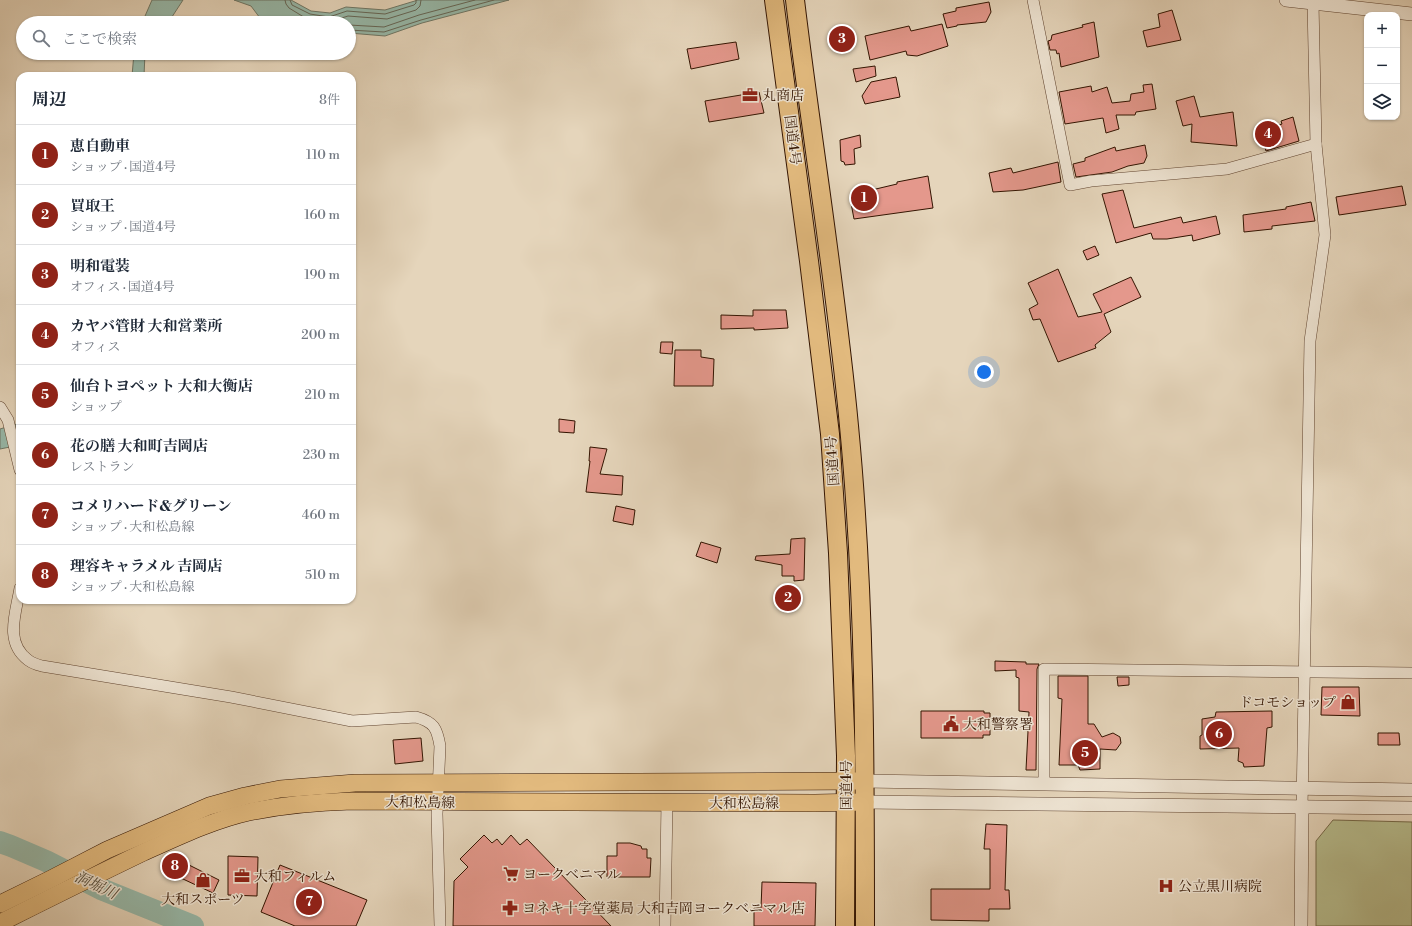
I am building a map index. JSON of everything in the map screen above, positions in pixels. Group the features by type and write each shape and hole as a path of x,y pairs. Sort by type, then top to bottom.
{"highway":[{"name":"国道4号","path":"774,0 808,253 830,434 838,552 846,756 845,926"},
{"name":"国道4号","path":"795,0 829,255 849,426 861,586 865,781 865,926"}],"main road":[{"name":"大和松島線","path":"0,904 107,850 209,806 244,796 280,789 355,783 865,781"},
{"name":"大和松島線","path":"0,923 120,863 180,836 248,813 287,806 320,802 352,801 865,802"}],"street":[{"path":"1033,0 1070,185 1090,181 1227,169 1316,144"},
{"path":"1286,0 1412,14"},
{"path":"1301,926 1310,340 1325,235 1316,144 1313,3"},
{"path":"0,407 8,420 16,456"},
{"path":"17,604 12,631 14,642 19,651 29,661 42,666 231,697 352,721 416,717 426,720 434,726 438,735 440,746 437,802 440,926"},
{"path":"1044,784 1044,668 1412,673"},
{"path":"865,781 1412,790"},
{"path":"665,926 666,802"},
{"path":"865,802 1302,808 1412,808"}],"green space":[{"path":"1333,820 1412,822 1412,926 1316,926 1316,841"}],"water":[{"path":"152,0 183,0 173,16 145,16"},
{"path":"234,0 291,0 311,11 330,13 346,7 385,10 418,0 509,0 422,23 385,36 356,34 356,16 258,16 251,6"},
{"path":"133,60 145,60 144,72 132,72"},
{"path":"16,424 16,446 0,449 0,429"}],"building":[{"path":"989,2 991,12 986,22 957,25 947,28 943,14 956,11 956,8"},
{"path":"1172,10 1181,40 1147,47 1143,31 1160,27 1158,14"},
{"path":"1094,22 1099,57 1061,67 1059,53 1057,54 1056,50 1050,50 1048,41 1051,40 1052,35 1083,27 1082,25"},
{"path":"942,24 948,46 917,56 907,55 906,51 870,60 865,36 909,26 911,31"},
{"path":"736,42 739,59 691,69 687,49"},
{"path":"875,66 876,76 856,82 853,69"},
{"path":"896,77 900,97 865,104 862,96 871,82"},
{"path":"1152,84 1156,109 1136,112 1135,115 1116,115 1119,129 1106,133 1103,118 1065,124 1059,92 1091,86 1092,92 1107,87 1112,103 1130,101 1131,94 1144,92 1143,85"},
{"path":"759,92 764,113 709,122 705,101"},
{"path":"1194,96 1200,117 1233,112 1237,146 1191,142 1192,124 1183,126 1176,101"},
{"path":"1293,117 1299,141 1266,151 1260,132 1282,124 1281,121"},
{"path":"860,135 861,147 854,149 855,164 845,165 844,162 841,161 840,140"},
{"path":"1145,145 1147,156 1144,163 1128,166 1112,172 1076,177 1073,164 1085,161 1085,158 1115,147 1116,151"},
{"path":"1058,162 1061,182 1023,190 993,192 989,173 1011,168 1013,173"},
{"path":"928,176 933,208 854,219 851,203 859,200 859,193 897,184 897,182"},
{"path":"1402,186 1406,205 1339,215 1336,197"},
{"path":"1123,190 1134,228 1181,217 1183,223 1216,216 1220,234 1193,241 1192,235 1167,239 1153,239 1151,233 1116,243 1102,194"},
{"path":"1311,202 1315,221 1272,226 1272,229 1244,232 1243,215 1286,209 1286,207"},
{"path":"1095,246 1099,255 1087,260 1083,251"},
{"path":"1058,269 1078,317 1102,312 1093,294 1131,277 1141,297 1104,314 1111,332 1095,345 1096,348 1058,362 1040,319 1033,320 1029,309 1038,304 1028,283"},
{"path":"753,310 786,310 788,328 754,330 754,328 721,329 721,315 753,316"},
{"path":"661,342 673,342 672,354 660,353"},
{"path":"675,350 701,350 701,357 714,359 713,386 674,386"},
{"path":"559,419 575,421 574,433 559,432"},
{"path":"590,447 607,449 600,474 623,476 622,495 586,492 590,461"},
{"path":"616,506 635,510 633,525 613,521"},
{"path":"805,538 804,580 794,581 794,576 782,576 782,565 755,560 756,556 790,554 791,539"},
{"path":"701,542 721,548 717,563 696,556"},
{"path":"995,661 1039,664 1037,669 1036,770 1026,770 1029,712 1019,711 1019,678 1016,677 1016,670 995,671"},
{"path":"1058,676 1088,676 1088,724 1094,724 1102,737 1113,733 1120,737 1121,743 1116,750 1100,749 1100,769 1080,770 1078,765 1059,765 1062,699 1058,698"},
{"path":"1117,677 1129,677 1129,685 1118,686"},
{"path":"1322,687 1359,687 1360,716 1321,715"},
{"path":"921,711 984,711 984,713 990,713 990,735 983,735 983,738 921,738"},
{"path":"1272,711 1272,727 1267,728 1264,766 1244,767 1243,763 1238,761 1239,748 1200,749 1202,719 1215,717 1216,712"},
{"path":"1378,733 1399,733 1400,745 1378,745"},
{"path":"421,738 423,761 395,764 393,740"},
{"path":"986,824 1007,825 1005,890 1009,890 1010,909 989,909 989,921 931,920 931,889 990,889 990,849 984,849"},
{"name":"ヨークベニマル","path":"484,835 492,843 497,839 502,845 511,835 520,845 527,839 611,926 453,926 454,881 468,867 460,859"},
{"path":"617,843 630,843 641,846 642,849 647,849 647,858 651,858 650,877 607,877 607,856 617,856"},
{"path":"228,856 258,857 257,896 228,895"},
{"path":"175,858 219,880 213,893 168,872"},
{"path":"280,865 367,900 356,926 295,926 261,912"},
{"path":"762,882 816,883 815,926 754,926 754,908 761,908"}],"waterway":[{"name":"洞堀川","path":"0,842 46,861 101,889 193,926"}],"place":[{"name":"明和電装","path":"842,39"},
{"name":"丸商店","path":"750,95"},
{"name":"カヤバ管財 大和営業所","path":"1268,134"},
{"name":"恵自動車","path":"864,198"},
{"name":"買取王","path":"788,598"},
{"name":"ドコモショップ","path":"1348,702"},
{"name":"大和警察署","path":"951,724"},
{"name":"花の膳 大和町吉岡店","path":"1219,734"},
{"name":"仙台トヨペット 大和大衡店","path":"1085,753"},
{"name":"理容キャラメル 吉岡店","path":"175,866"},
{"name":"ヨークベニマル","path":"511,874"},
{"name":"大和フィルム","path":"242,876"},
{"name":"大和スポーツ","path":"203,880"},
{"name":"公立黒川病院","path":"1166,886"},
{"name":"コメリハード&グリーン","path":"309,902"},
{"name":"ヨネキ十字堂薬局 大和吉岡ヨークベニマル店","path":"510,908"}]}
